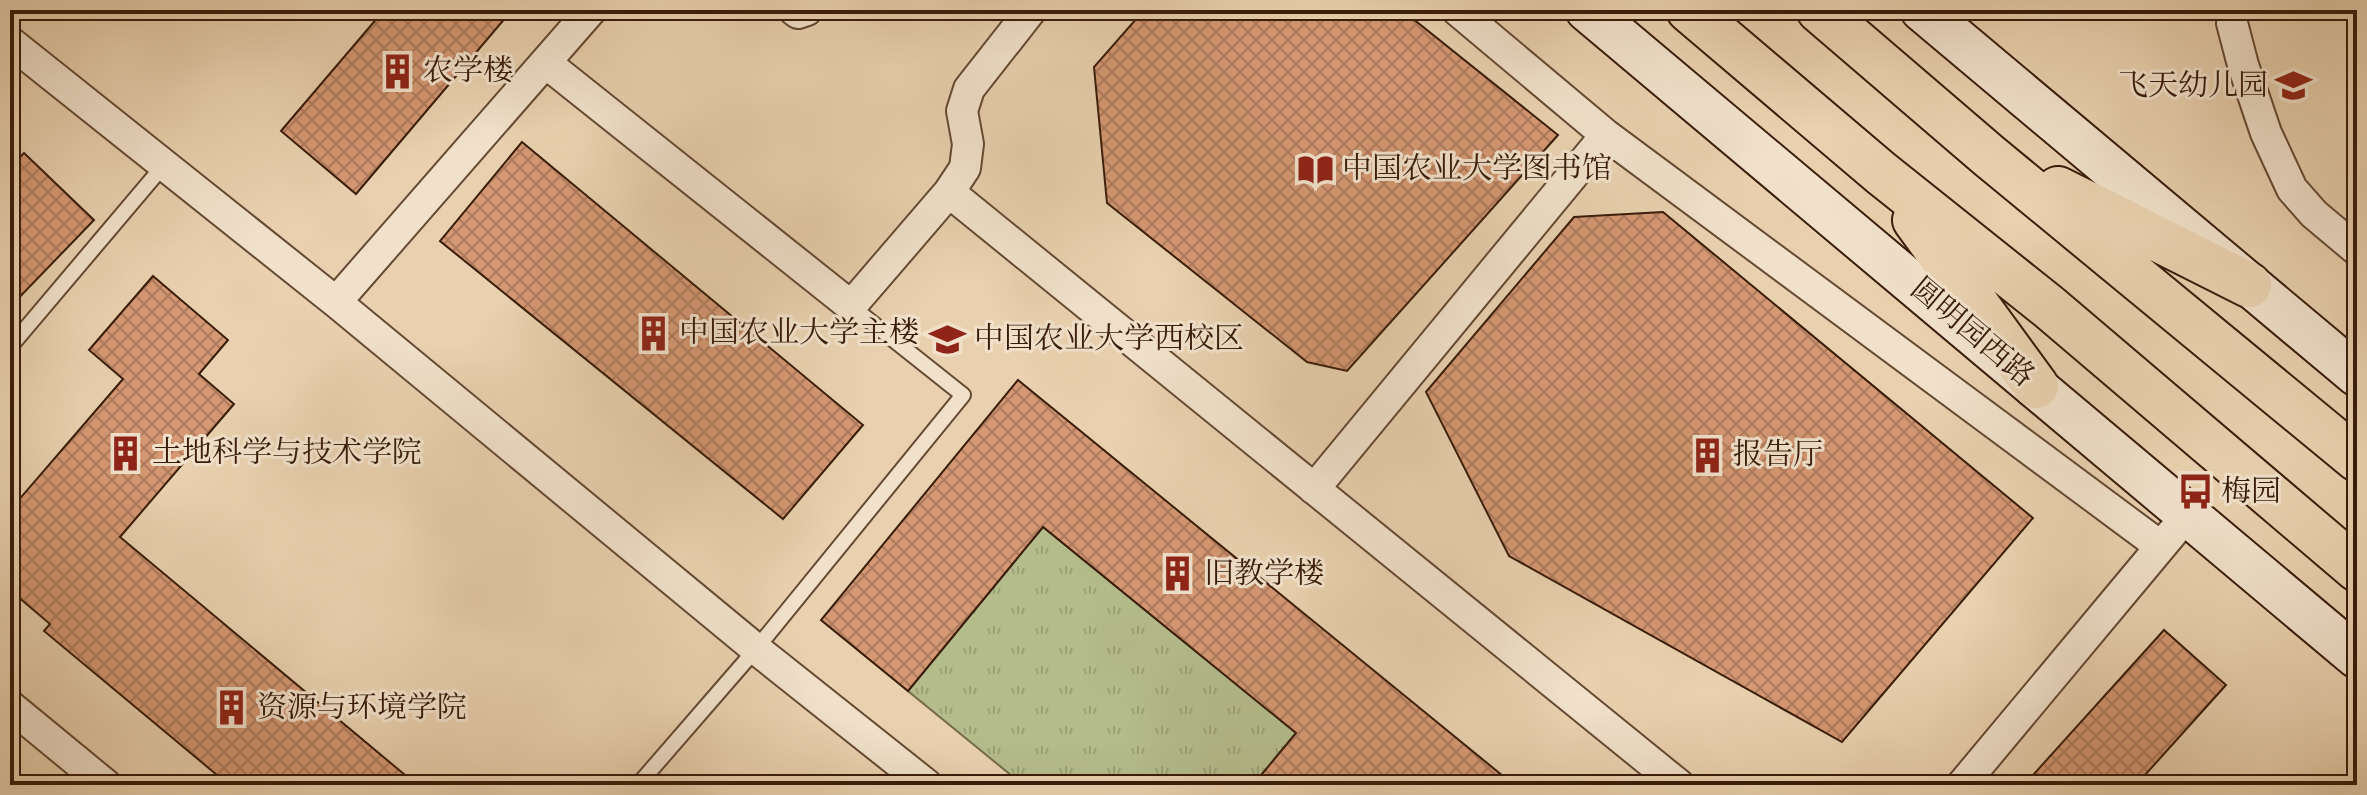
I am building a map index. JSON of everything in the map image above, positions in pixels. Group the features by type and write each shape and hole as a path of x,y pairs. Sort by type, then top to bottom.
{"main road":[{"path":"1689,10 1881,173 2049,307 2357,569"},
{"path":"1819,10 1988,155 2357,459"},
{"path":"1988,155 2249,285"},
{"path":"1881,173 2036,386"}],"street":[{"path":"336,302 591,10"},
{"path":"794,10 798,13 807,10"},
{"path":"546,63 851,306 949,192 965,168 968,144 962,111 969,89 1031,10"},
{"path":"1457,10 1606,135 2160,546"},
{"name":"圆明园西路","path":"1587,10 2357,657"},
{"path":"1922,10 2357,375"},
{"path":"2232,23 2266,133 2292,189 2314,214 2357,250"},
{"path":"10,42 336,302 913,781"},
{"path":"1314,489 1606,135"},
{"path":"949,192 1679,785"},
{"path":"1962,785 2187,515"},
{"path":"10,706 106,785"}],"lane":[{"path":"10,347 164,165"},
{"path":"638,785 756,649 963,395 851,306"}],"green space":[{"path":"1043,527 1296,733 1253,785 1023,785 908,691"}],"building":[{"name":"农学楼","path":"384,10 512,10 356,194 281,131"},
{"name":"中国农业大学图书馆","path":"1144,10 1402,10 1558,135 1347,371 1307,362 1107,203 1094,67"},
{"name":"中国农业大学主楼","path":"522,142 863,425 783,519 440,241"},
{"path":"24,153 94,220 10,307 10,168"},
{"name":"报告厅","path":"1663,212 2033,518 1842,742 1509,556 1426,392 1574,217"},
{"path":"153,276 228,340 199,374 234,404 120,537 417,785 229,785 44,631 50,624 10,590 10,510 123,379 89,350"},
{"name":"旧教学楼","path":"1018,380 1514,785 1253,785 1296,733 1043,527 908,691 821,620"},
{"path":"2164,630 2226,685 2136,785 2024,785"}],"place":[{"name":"农学楼","path":"397,71"},
{"name":"飞天幼儿园","path":"2294,86"},
{"name":"中国农业大学图书馆","path":"1316,169"},
{"name":"中国农业大学主楼","path":"653,333"},
{"name":"中国农业大学西校区","path":"948,339"},
{"name":"土地科学与技术学院","path":"126,453"},
{"name":"报告厅","path":"1707,455"},
{"name":"梅园","path":"2195,492"},
{"name":"旧教学楼","path":"1178,574"},
{"name":"资源与环境学院","path":"231,708"}]}
